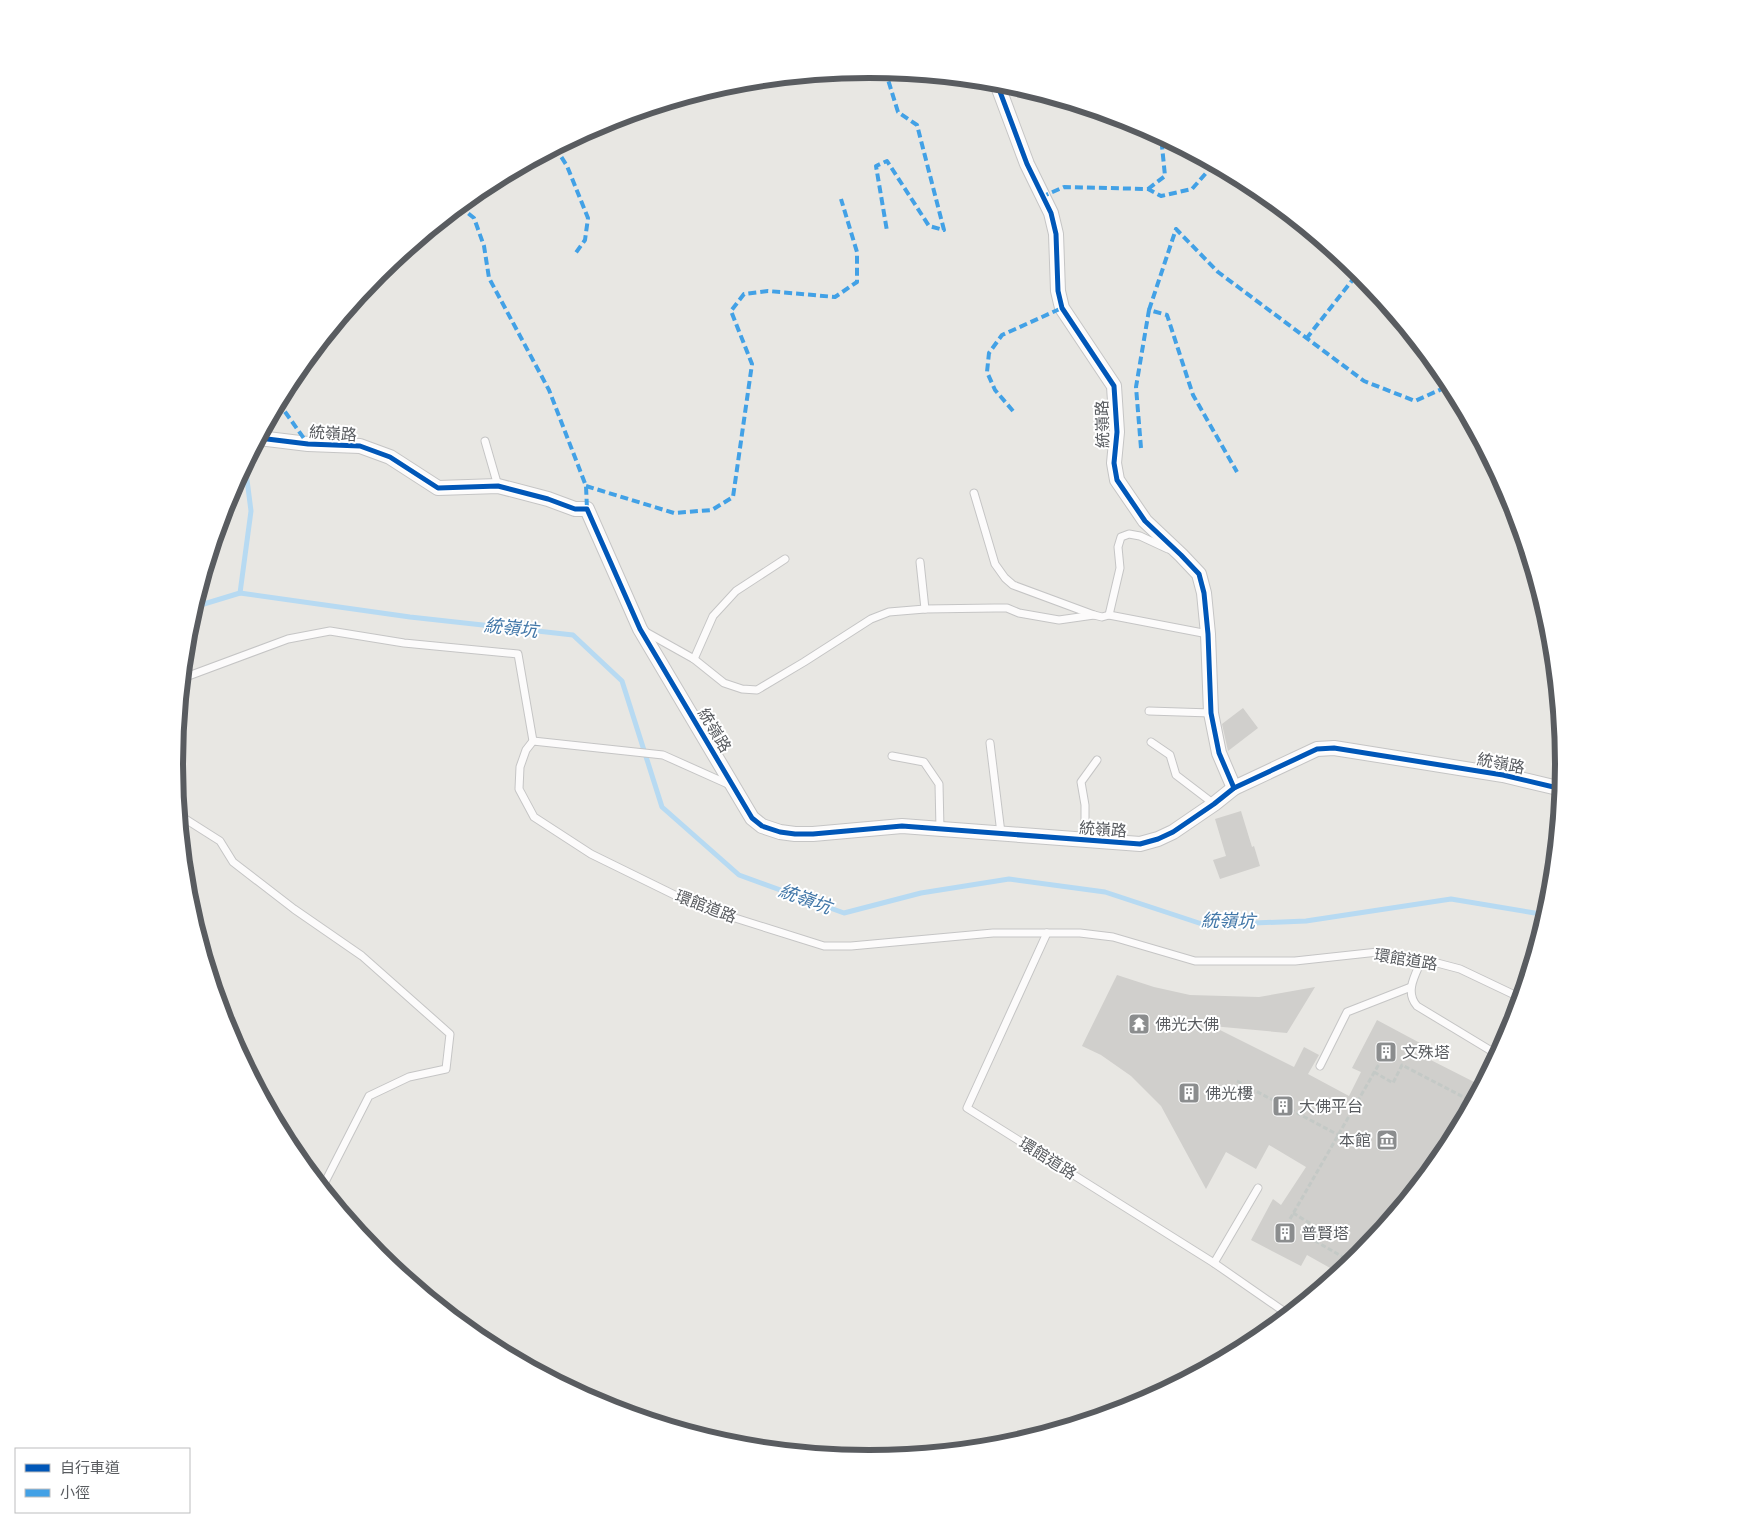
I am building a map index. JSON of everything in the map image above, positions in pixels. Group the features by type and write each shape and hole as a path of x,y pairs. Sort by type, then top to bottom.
{"street":[{"name":"統嶺路","path":"999,90 1027,164 1051,213 1056,234 1058,291 1062,308 1114,386 1117,432 1114,463 1117,480 1145,521 1198,574 1204,593 1208,634 1211,713 1219,753 1234,788"},
{"name":"統嶺路","path":"265,439 308,444 360,446 390,457 438,488 498,486 548,499 575,509 587,510 640,629 752,818 762,826 780,832 813,834 902,826 1140,844 1173,832 1234,788 1317,749 1334,748 1503,775 1555,787"}],"lane":[{"path":"485,441 498,486"},
{"path":"974,493 995,564 1005,578 1013,585 1094,615 1102,617 1109,615 1208,634"},
{"path":"1109,615 1120,568 1118,547 1121,537 1129,534 1140,536 1181,555"},
{"path":"694,659 713,616 736,591 785,559"},
{"path":"920,562 925,609"},
{"path":"640,629 694,659 724,683 742,689 757,690 871,619 889,612 925,609 1007,608 1019,613 1059,620 1094,615"},
{"path":"189,676 288,639 330,632 404,643 518,654 534,741 663,756 735,787"},
{"path":"1149,712 1211,713"},
{"name":"環館道路","path":"534,741 526,750 520,767 519,789 534,816 591,854 697,906 824,946 850,946 993,933 1080,933 1113,937 1195,961 1295,961 1378,952 1422,959 1460,969 1516,995"},
{"path":"990,742 1001,833"},
{"path":"1151,742 1170,755 1176,775 1214,804"},
{"path":"892,756 924,762 939,784 940,829"},
{"path":"1085,840 1085,805 1081,782 1097,760"},
{"path":"185,819 220,841 234,862 294,909 362,956 450,1034 446,1069 409,1077 369,1096 325,1182"},
{"name":"環館道路","path":"1047,933 967,1108 1214,1263 1284,1311"},
{"path":"1422,959 1411,987 1411,997 1417,1006 1492,1052"},
{"path":"1320,1066 1348,1012 1411,987"},
{"path":"1214,1263 1258,1188"}],"path":[{"path":"1290,1219 1379,1064"},
{"path":"1374,1072 1393,1083 1402,1065 1466,1098 1461,1106"},
{"path":"1476,1082 1482,1074"},
{"path":"1237,1081 1344,1138"},
{"path":"1293,1213 1313,1225 1307,1236 1345,1258"}],"building":[{"path":"1243,708 1258,728 1228,751 1222,724"},
{"path":"1241,811 1260,866 1220,879 1213,860 1226,856 1215,819"},
{"path":"1117,975 1154,987 1190,995 1259,997 1315,987 1287,1033 1212,1026 1294,1067 1304,1047 1319,1055 1308,1074 1349,1096 1361,1072 1352,1068 1377,1020 1420,1043 1415,1052 1477,1083 1440,1145 1414,1182 1386,1217 1333,1270 1307,1255 1301,1266 1251,1240 1273,1199 1281,1205 1306,1167 1269,1145 1256,1169 1226,1152 1206,1189 1161,1106 1131,1076 1101,1055 1082,1046"}],"waterway":[{"path":"240,593 251,511 247,476"},
{"name":"統嶺坑","path":"202,605 240,593 410,617 573,635 622,681 662,807 739,875 844,913 921,893 1009,879 1105,892 1205,925 1306,921 1451,899 1539,914"}],"marked path":[{"path":"887,231 876,166 887,161 929,226 944,230 917,125 898,112 888,78"},
{"path":"1148,189 1165,176 1163,144"},
{"path":"558,152 567,166 588,218 585,240 575,254"},
{"path":"1041,197 1064,187 1148,189 1161,196 1192,189 1211,168"},
{"path":"586,486 674,513 712,510 733,497 752,364 731,311 744,294 768,291 835,297 857,282 857,252 841,199"},
{"path":"464,210 474,218 484,246 489,278 549,390 586,486 587,509"},
{"path":"1149,310 1176,229 1218,272 1364,381 1415,401 1443,388"},
{"path":"1306,339 1354,278"},
{"path":"1013,411 995,390 987,372 989,353 1002,335 1062,308"},
{"path":"1141,448 1136,387 1149,310 1167,315 1193,395 1237,472"},
{"path":"283,409 308,444"}],"cycle path":[{"path":"999,90 1027,164 1051,213 1056,234 1058,291 1062,308 1114,386 1117,432 1114,463 1117,480 1145,521 1199,574 1204,593 1208,634 1211,713 1219,753 1234,788"},
{"path":"265,439 308,444 360,446 390,457 438,488 498,486 548,499 575,509 587,509 640,629 752,818 762,826 780,832 813,834 902,826 1140,844 1173,832 1234,788 1317,749 1334,748 1503,775 1555,787"}],"place":[{"name":"佛光大佛","path":"1139,1024"},
{"name":"文殊塔","path":"1386,1052"},
{"name":"佛光樓","path":"1189,1093"},
{"name":"大佛平台","path":"1283,1106"},
{"name":"本館","path":"1387,1140"},
{"name":"普賢塔","path":"1285,1233"}]}
